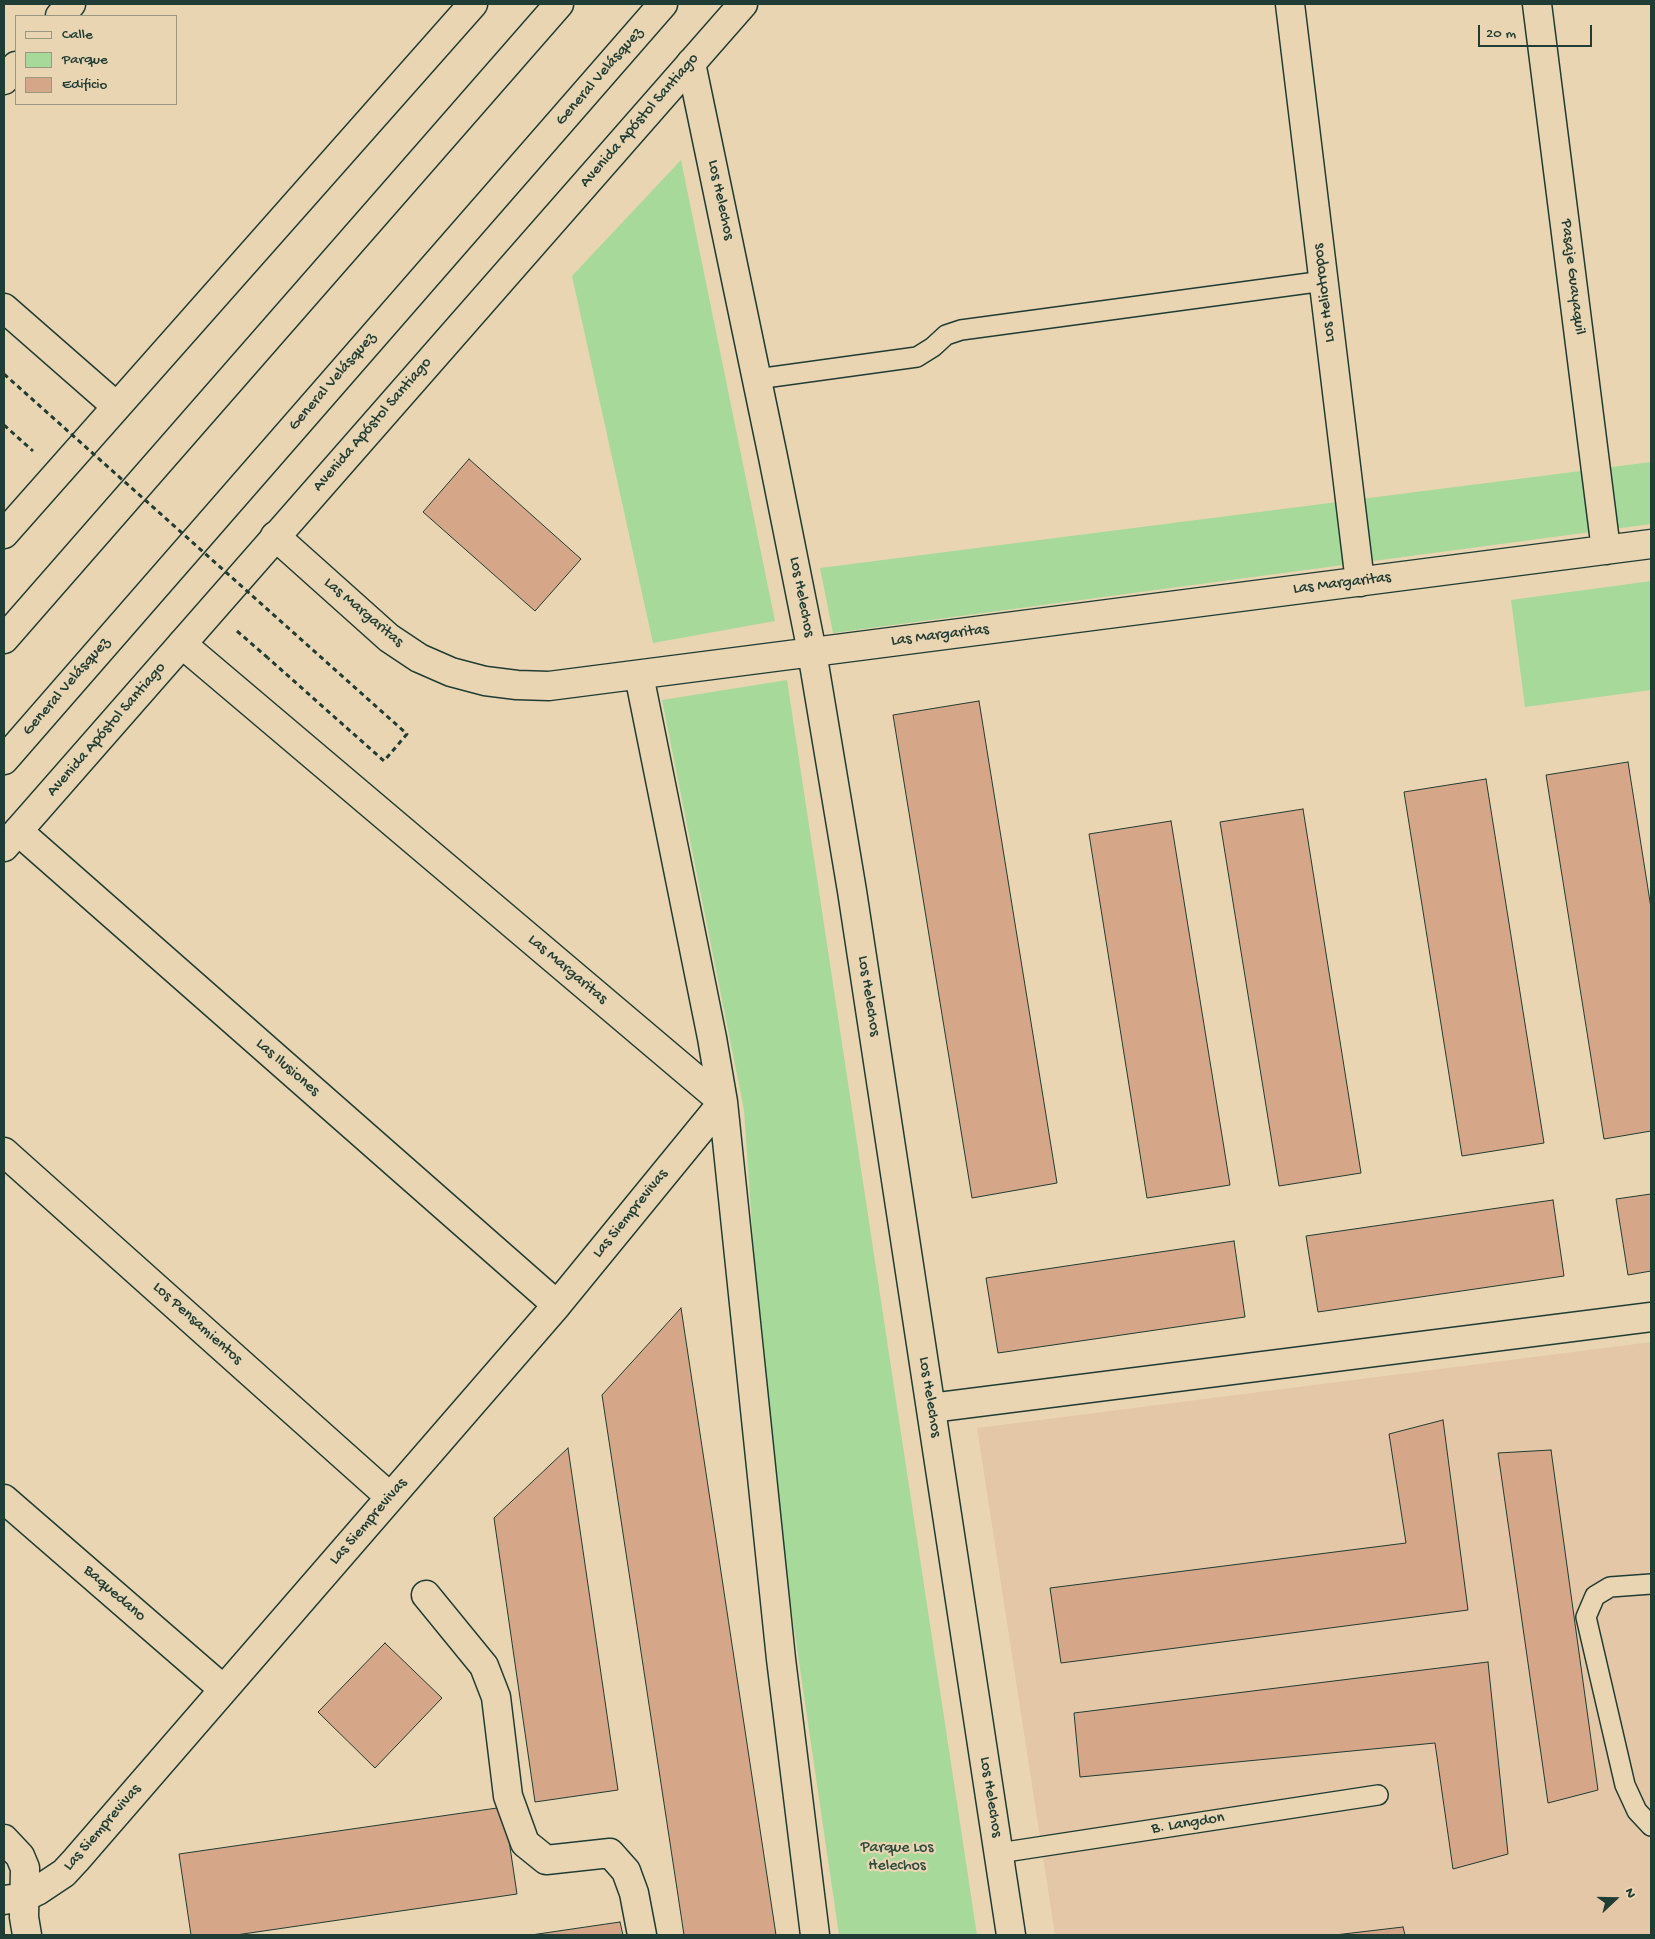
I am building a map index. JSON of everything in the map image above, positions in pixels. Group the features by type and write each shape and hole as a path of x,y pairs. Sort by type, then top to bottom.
{"main road":[{"path":"61,15 71,4"},
{"path":"4,534 473,4"},
{"path":"4,639 559,4"},
{"name":"General Velásquez","path":"4,760 663,4"},
{"name":"Avenida Apóstol Santiago","path":"11,839 743,4"},
{"name":"Los Heliotropos","path":"1290,4 1360,582"},
{"name":"Pasaje Guayaquil","path":"1537,4 1606,550"},
{"name":"Los Helechos","path":"691,63 812,652 852,891 1011,1935"},
{"path":"4,80 15,67"},
{"path":"4,308 116,406"},
{"name":"Las Margaritas","path":"276,536 389,638 419,658 451,672 485,681 549,686 1651,544"},
{"path":"4,627 47,589"},
{"name":"Las Margaritas","path":"182,644 723,1102"},
{"path":"639,675 723,1102 780,1650 815,1935"},
{"name":"Las Ilusiones","path":"11,839 557,1305"},
{"name":"Las Siemprevivas","path":"14,1898 50,1884 64,1873 557,1305 723,1102"},
{"name":"Los Pensamientos","path":"4,1152 390,1497"},
{"path":"931,1408 1651,1318"},
{"name":"Baquedano","path":"4,1499 223,1689"},
{"path":"426,1595 484,1666 496,1696 508,1796 525,1843 546,1860 610,1853 626,1872 634,1893 642,1935"},
{"path":"4,1838 20,1856 25,1868 14,1898 24,1917 27,1935"}],"lane":[{"path":"757,379 917,357 933,347 946,335 961,330 1324,281"},
{"path":"1651,1584 1610,1587 1594,1596 1586,1617 1625,1784 1636,1811 1651,1826"},
{"name":"B. Langdon","path":"999,1852 1378,1795"}],"path":[{"path":"4,374 407,734 384,761 213,609"},
{"path":"4,425 35,453"}],"shaded area":[{"path":"1651,1342 1651,1935 1055,1935 977,1428"}],"green space":[{"path":"681,160 775,621 653,643 572,276"},
{"path":"1651,462 1651,524 833,633 820,568"},
{"path":"1651,581 1651,690 1525,707 1511,600"},
{"name":"Parque Los Helechos","path":"787,680 977,1935 839,1935 767,1443 744,1110 662,700"}],"building":[{"path":"469,459 581,559 535,611 423,512"},
{"path":"979,701 1057,1183 972,1198 893,715"},
{"path":"1628,762 1651,908 1651,1131 1604,1139 1546,775"},
{"path":"1486,779 1544,1143 1462,1156 1404,792"},
{"path":"1303,809 1361,1173 1279,1186 1220,822"},
{"path":"1171,821 1230,1185 1147,1198 1089,834"},
{"path":"1651,1194 1651,1271 1628,1275 1616,1199"},
{"path":"1553,1200 1564,1276 1318,1312 1306,1236"},
{"path":"1234,1241 1245,1317 998,1353 986,1278"},
{"path":"681,1308 776,1935 684,1935 602,1395"},
{"path":"1443,1420 1468,1610 1061,1663 1050,1588 1406,1543 1389,1434"},
{"path":"568,1448 618,1790 535,1802 494,1518"},
{"path":"1551,1450 1598,1790 1548,1803 1498,1453"},
{"path":"385,1643 442,1698 375,1768 318,1712"},
{"path":"1488,1662 1508,1854 1453,1869 1435,1743 1080,1777 1074,1713"},
{"path":"504,1807 517,1894 236,1935 191,1935 179,1854"},
{"path":"620,1922 623,1935 531,1935"},
{"path":"1403,1927 1405,1935 1335,1935"}]}
